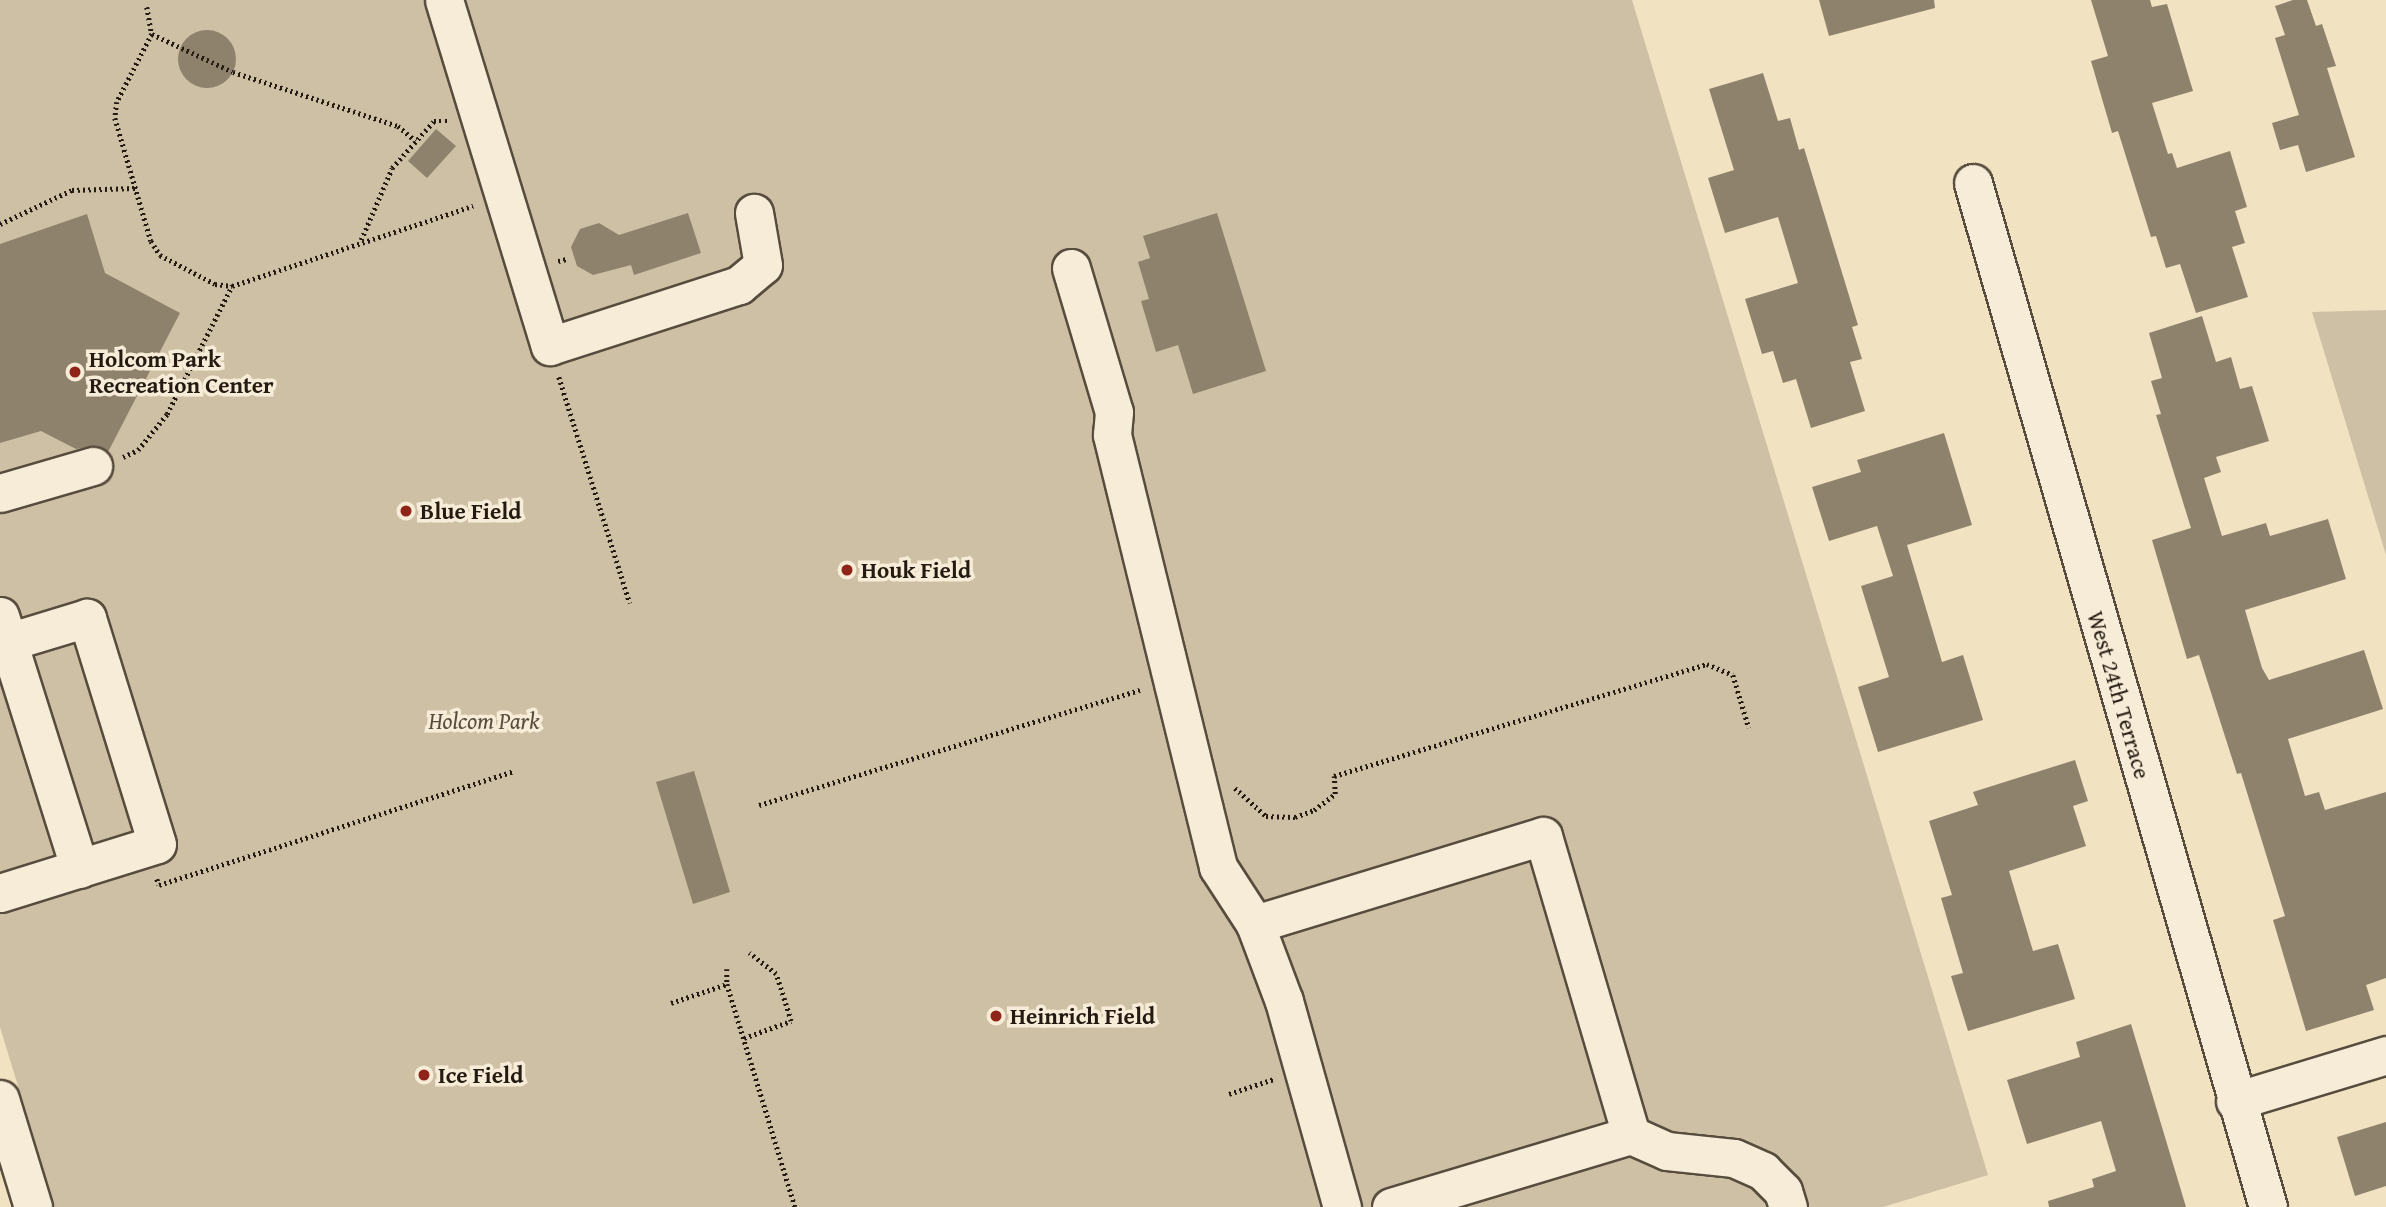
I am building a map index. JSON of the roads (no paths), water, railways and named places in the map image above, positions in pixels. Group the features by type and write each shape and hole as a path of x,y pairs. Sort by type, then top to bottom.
{"street":[{"path":"444,0 550,346 739,285 763,265 754,213"},
{"name":"West 24th Terrace","path":"1973,183 2235,1101 2268,1207"},
{"path":"1071,268 1114,412 1112,435 1218,867 1255,924 1306,1070 1342,1207"},
{"path":"0,493 93,466"},
{"path":"0,893 80,869 157,845 87,618 4,629 80,869"},
{"path":"1255,924 1543,836 1631,1135"},
{"path":"2235,1101 2386,1055"},
{"path":"0,1099 33,1207"},
{"path":"1391,1207 1631,1135 1667,1151 1734,1158 1763,1171 1783,1191 1788,1207"}],"place":[{"name":"Holcom Park Recreation Center","path":"75,372"},
{"name":"Blue Field","path":"406,511"},
{"name":"Houk Field","path":"847,570"},
{"name":"Heinrich Field","path":"996,1016"},
{"name":"Ice Field","path":"424,1075"}],"park label":[{"name":"Holcom Park","path":"484,721"}]}
